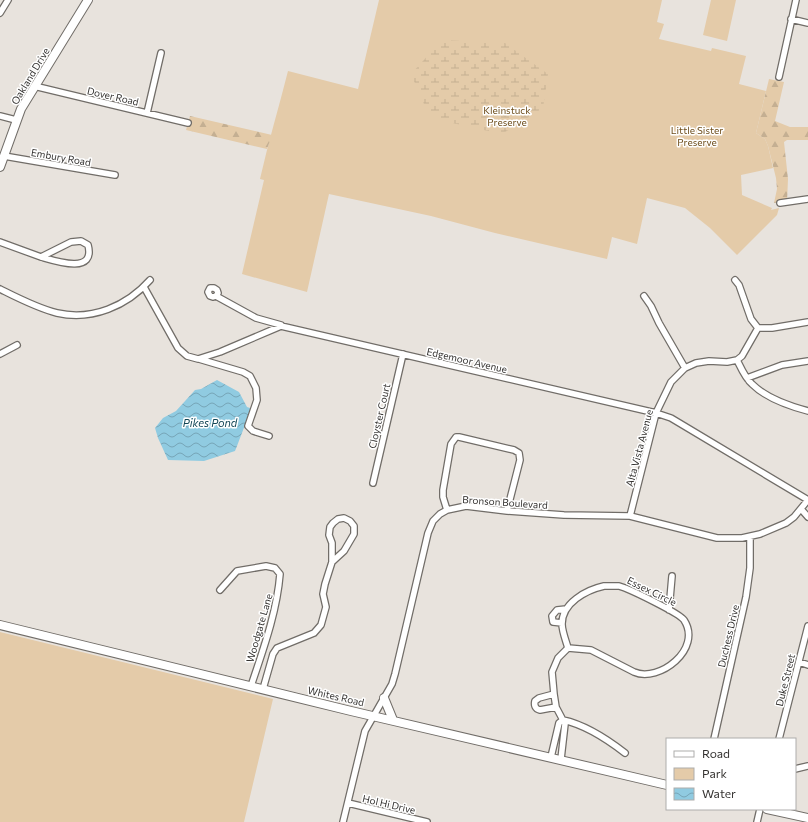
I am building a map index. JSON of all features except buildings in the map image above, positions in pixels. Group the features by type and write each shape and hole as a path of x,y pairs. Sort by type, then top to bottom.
{"street":[{"path":"0,13 2,6 8,0"},
{"name":"Oakland Drive","path":"0,167 16,120 34,86 88,0"},
{"path":"779,77 796,0"},
{"path":"791,19 808,23"},
{"path":"148,113 161,53"},
{"name":"Dover Road","path":"34,86 188,123"},
{"path":"0,116 16,120"},
{"name":"Embury Road","path":"4,156 115,175"},
{"path":"780,203 808,199"},
{"path":"0,242 41,257 71,265 83,262 89,256 90,250 88,245 81,241 71,242 41,257"},
{"path":"0,289 45,309 65,314 85,315 98,313 118,305 144,287 150,280"},
{"path":"735,280 739,285 751,319 758,328"},
{"path":"144,287 178,348 187,356 243,372 250,376 256,388 258,400 248,426 253,431 269,436"},
{"name":"Edgemoor Avenue","path":"216,296 256,318 281,326 656,413 671,418 808,500"},
{"path":"644,296 685,368 696,363 709,361 727,362 737,360 742,356 758,328"},
{"path":"758,328 772,328 808,322"},
{"path":"198,359 220,352 281,326"},
{"path":"0,354 17,345"},
{"name":"Cloyster Court","path":"373,483 403,354"},
{"path":"737,360 752,384 768,395 787,404 808,411"},
{"path":"747,378 782,365 808,361"},
{"name":"Alta Vista Avenue","path":"630,516 656,413 671,382 685,368"},
{"path":"343,822 364,731 392,684 395,674 428,532 436,518 447,510 443,498 443,490 451,444 456,437 514,450 519,453 520,460 507,511"},
{"name":"Bronson Boulevard","path":"447,510 466,506 507,511 564,515 630,516 726,539 750,537 770,531 786,523 808,500"},
{"path":"801,509 808,516"},
{"name":"Woodgate Lane","path":"263,689 273,654 277,648 314,633 320,625 326,607 323,594 332,562 332,542 329,535 330,527 338,519 344,518 350,521 354,526 354,534 344,551 332,562"},
{"name":"Duchess Drive","path":"714,738 746,597 750,568 750,537"},
{"name":"Woodgate Lane","path":"220,590 237,571 266,566 275,568 280,574 278,595 263,653 251,686"},
{"path":"669,610 672,576"},
{"name":"Essex Circle","path":"562,623 553,622 552,616 557,610 566,609 575,599 588,591 598,587 612,585 625,588 677,614 684,620 688,630 689,639 686,649 681,657 659,671 644,674 637,673 592,650 568,648"},
{"path":"561,760 565,724 556,707 552,672 558,658 568,648 562,623 566,609"},
{"name":"Whites Road","path":"0,625 374,716 666,785"},
{"name":"Duke Street","path":"779,738 808,626"},
{"path":"799,662 808,665"},
{"path":"554,694 537,698 535,700 535,705 537,709 540,710 556,707"},
{"path":"384,698 393,720"},
{"path":"563,720 586,728 609,741 625,754"},
{"path":"551,757 559,723 563,720"},
{"path":"796,769 808,766"},
{"name":"Hol Hi Drive","path":"348,803 427,822"},
{"path":"757,822 760,810"},
{"path":"772,810 808,818"}],"green space":[{"name":"Kleinstuck Preserve","path":"379,0 662,0 657,22 664,24 659,39 711,51 712,48 746,56 739,84 766,91 756,133 765,139 773,168 741,175 742,195 772,208 771,210 779,208 777,215 737,255 710,228 685,208 647,198 637,244 612,237 607,259 495,233 431,216 329,194 307,292 242,274 264,180 260,179 266,152 288,71 358,89"},
{"path":"711,0 736,0 727,41 703,35"},
{"path":"442,40 505,43 548,74 543,108 502,134 430,118 411,74"},
{"path":"769,79 784,82 775,121 790,127 808,127 808,140 787,140 784,142 788,179 787,202 774,203 777,189 776,178 768,146 765,139 756,133"},
{"path":"190,116 272,135 267,149 186,130"},
{"path":"0,632 273,699 244,822 0,822"}],"water":[{"name":"Pikes Pond","path":"217,380 239,392 247,407 253,409 245,424 235,451 204,461 168,460 155,428 163,418 176,411 195,390 201,389"}],"park label":[{"name":"Little Sister Preserve","path":"697,136"}]}
